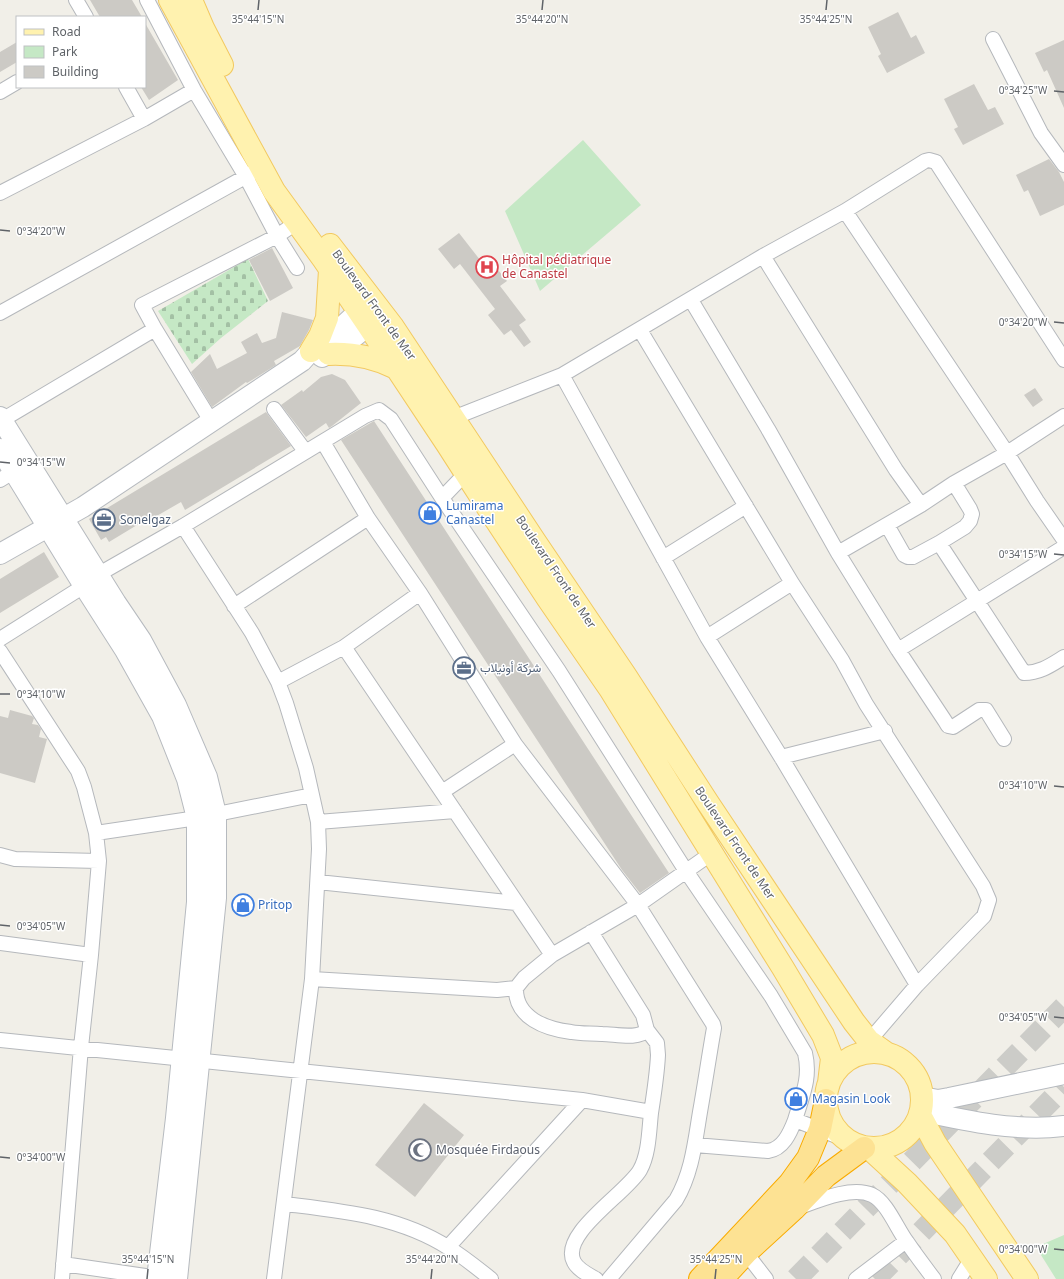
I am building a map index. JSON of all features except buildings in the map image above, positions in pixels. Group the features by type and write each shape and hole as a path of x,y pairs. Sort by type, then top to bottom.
{"highway":[{"path":"700,1279 790,1183 808,1158 820,1129 828,1092"},
{"path":"722,1279 746,1253 794,1209 826,1176 860,1146"}],"main road":[{"path":"170,0 253,173 274,191 330,270 351,284 370,312 396,368 548,599 610,689 784,968 823,1035 832,1058 828,1092 828,1112 838,1132 860,1146 907,1183 955,1234 986,1279"},
{"name":"Boulevard Front de Mer","path":"191,0 223,68 286,184 351,284"},
{"path":"314,355 327,318 330,270"},
{"path":"0,554 56,523 314,355 370,312"},
{"name":"Boulevard Front de Mer","path":"370,312 453,418 854,1022 877,1047"},
{"path":"314,355 343,353 364,356 384,362 396,368"},
{"path":"1,418 56,523 91,580 125,650 162,716 187,779 197,818 197,902 191,1059"},
{"path":"0,449 7,476 56,523"},
{"path":"91,580 116,603 141,640 176,705 206,777 216,814 216,898 191,1059 165,1279"},
{"path":"828,1092 836,1071 846,1061 858,1054 872,1052 877,1047 907,1064 915,1074 920,1085 921,1108 935,1143 1026,1279"},
{"path":"860,1146 888,1146 902,1140 913,1129 921,1108 938,1100 1064,1074"},
{"path":"921,1108 955,1118 1002,1125 1031,1128 1064,1126"}],"street":[{"path":"76,0 85,16"},
{"path":"147,0 194,90 253,173 277,236 297,268"},
{"path":"993,39 1041,133 1064,165"},
{"path":"0,92 16,83"},
{"path":"127,88 144,119"},
{"path":"0,193 144,119 194,90"},
{"path":"453,418 562,375 764,256 845,211 928,160 936,162 1064,360"},
{"path":"0,314 253,173"},
{"path":"845,211 1007,452 1037,501 1064,540"},
{"path":"211,421 142,305 277,236 296,222"},
{"path":"764,256 892,464 921,505"},
{"path":"691,300 768,429 838,553 898,650 948,726 955,726 974,712 984,710 988,712 1004,739"},
{"path":"1,418 155,329"},
{"path":"640,330 792,584 842,660 866,704 885,731 983,886 989,900 984,916 917,985 877,1047"},
{"path":"562,375 707,637 781,757 917,985"},
{"path":"274,409 305,452"},
{"path":"0,639 91,580 365,416 378,410 391,420 559,671 686,871 771,996 805,1053 807,1078 795,1120 780,1147 768,1151 694,1145"},
{"path":"838,553 921,505 954,483 1064,416"},
{"path":"322,442 368,518 420,593 515,744 638,905 713,1024 714,1028 688,1177 676,1200 609,1279"},
{"path":"442,498 466,473"},
{"path":"887,525 904,555 908,557 913,558 939,543 965,526 970,521 972,514 954,483"},
{"path":"663,558 746,506"},
{"path":"234,606 368,518"},
{"path":"183,526 252,633 278,682 306,768 318,822 318,882 312,979 274,1279"},
{"path":"939,543 1024,673 1041,671 1064,657"},
{"path":"898,650 1064,547"},
{"path":"707,637 792,584"},
{"path":"278,682 344,647 420,593"},
{"path":"344,647 552,955"},
{"path":"0,651 78,771 84,787 96,833 99,860 81,1047 62,1279"},
{"path":"781,757 885,731"},
{"path":"442,792 515,744"},
{"path":"96,833 197,818 312,795"},
{"path":"318,822 454,811"},
{"path":"647,1030 640,1035 630,1035 571,1032 552,1028 536,1022 522,1011 517,1000 516,988 524,978 552,955 638,905 712,853"},
{"path":"0,855 15,859 99,860"},
{"path":"318,882 516,903"},
{"path":"591,932 643,1015 647,1030 657,1043 658,1055 647,1147 640,1170 578,1235 571,1250 574,1263 584,1272 596,1279"},
{"path":"0,943 91,955"},
{"path":"312,979 497,990 516,988"},
{"path":"0,1040 81,1047 582,1100 651,1112"},
{"path":"448,1247 582,1100"},
{"path":"795,1120 860,1146"},
{"path":"794,1209 823,1198 845,1193 858,1192 871,1195 882,1203 906,1241 934,1279"},
{"path":"284,1204 345,1211 386,1220 448,1247 491,1279"},
{"path":"856,1279 906,1241"},
{"path":"746,1253 766,1279"},
{"path":"959,1279 972,1258"},
{"path":"63,1264 165,1279"}],"green space":[{"path":"583,140 641,205 540,291 505,211"},
{"path":"248,259 268,301 221,338 192,364 158,311"},
{"path":"1064,1235 1064,1279 1056,1279 1036,1247"}],"tunnel":[{"path":"796,1279 1064,1007"},
{"path":"875,1279 1064,1087"}],"place":[{"name":"Hôpital pédiatrique de Canastel","path":"487,267"},
{"name":"Lumirama Canastel","path":"430,513"},
{"name":"Sonelgaz","path":"104,520"},
{"name":"شركة أونيلاب","path":"464,668"},
{"name":"Pritop","path":"243,905"},
{"name":"Magasin Look","path":"796,1099"},
{"name":"Mosquée Firdaous","path":"420,1150"}]}
